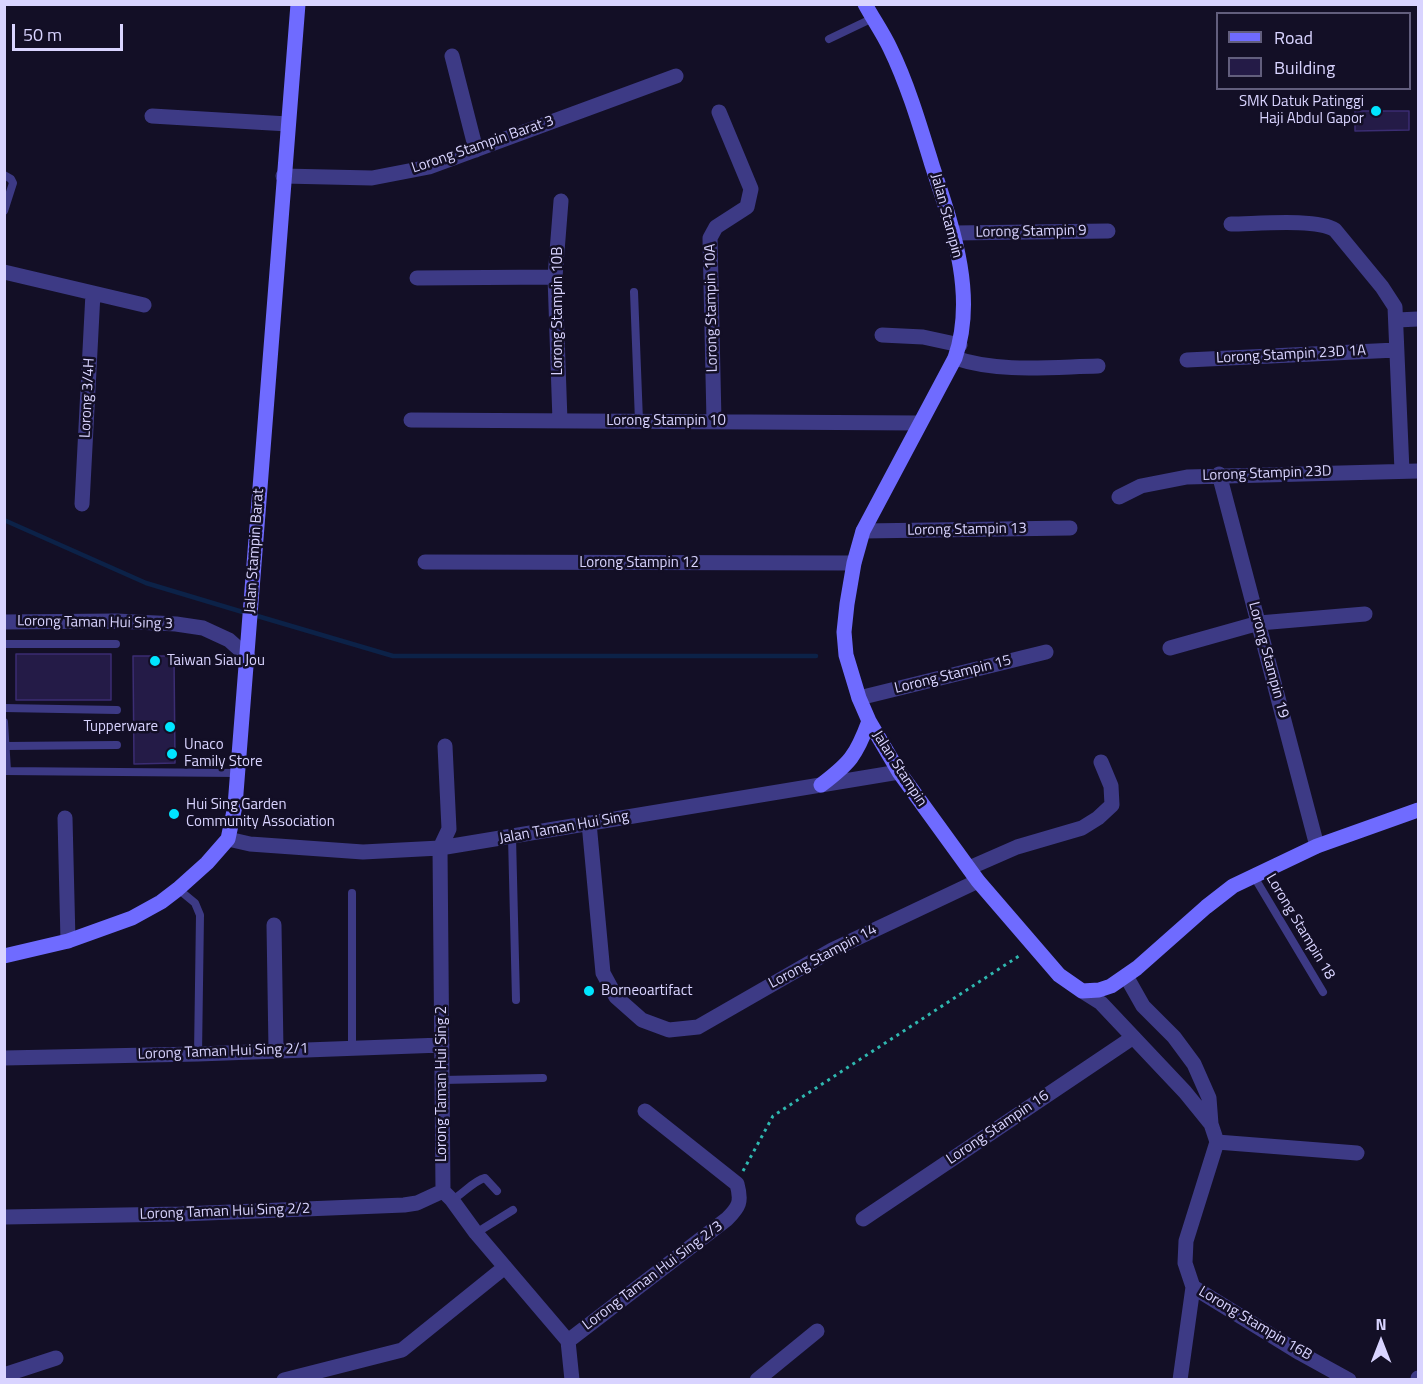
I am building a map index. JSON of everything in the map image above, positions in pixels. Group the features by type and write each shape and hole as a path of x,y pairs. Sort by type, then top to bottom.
{"street":[{"name":"Jalan Stampin Barat","path":"4,957 68,940 132,918 178,889 207,863 228,839 236,806 298,4"},
{"name":"Jalan Stampin","path":"869,11 890,47 908,88 954,233 961,271 963,300 957,351 863,531 854,563 844,632 846,654 859,698 883,748 939,830 973,875 1059,975 1082,991"},
{"path":"452,56 476,150"},
{"name":"Lorong Stampin Barat 3","path":"283,176 372,178 429,167 676,76"},
{"name":"Lorong Stampin 10A","path":"714,421 710,238 716,226 747,207 751,189 718,112"},
{"path":"152,116 288,124"},
{"name":"Lorong Stampin 10B","path":"560,421 555,277 561,201"},
{"path":"1231,224 1329,226 1335,230 1382,287 1395,307 1397,320 1396,350 1402,471"},
{"name":"Lorong Stampin 9","path":"954,233 1108,231"},
{"path":"4,272 144,304"},
{"path":"417,278 555,277"},
{"name":"Lorong 3/4H","path":"82,504 93,293"},
{"path":"1397,320 1419,319"},
{"path":"882,335 923,337 957,351 979,364 1098,366"},
{"name":"Lorong Stampin 23D 1A","path":"1187,360 1396,350"},
{"name":"Lorong Stampin 10","path":"411,420 920,423"},
{"name":"Lorong Stampin 23D","path":"1119,497 1141,486 1161,480 1219,474 1419,471"},
{"name":"Lorong Stampin 19","path":"1219,474 1317,846"},
{"name":"Lorong Stampin 13","path":"863,531 1070,528"},
{"name":"Lorong Stampin 12","path":"425,562 854,563"},
{"path":"1170,648 1259,623 1365,614"},
{"name":"Lorong Taman Hui Sing 3","path":"4,622 116,621 176,624 203,628 230,640 248,657"},
{"name":"Lorong Stampin 15","path":"859,698 1046,652"},
{"path":"821,785 846,766 858,751 869,721"},
{"name":"Lorong Taman Hui Sing 2","path":"445,746 449,829 440,848 442,1080 447,1196"},
{"name":"Lorong Stampin 14","path":"589,823 603,973 616,997 642,1020 669,1030 698,1027 832,950 973,875 1017,847 1082,828 1098,818 1112,805 1112,786 1101,762"},
{"name":"Jalan Taman Hui Sing","path":"228,839 250,844 363,852 440,848 899,772"},
{"path":"1082,991 1099,990 1112,986 1206,907 1233,886 1253,875 1317,846 1419,810"},
{"path":"65,818 68,940"},
{"path":"274,925 276,1050"},
{"path":"1126,976 1143,1006 1174,1036 1194,1064 1209,1098 1211,1124 1217,1142 1186,1241 1185,1263 1193,1287 1180,1380"},
{"path":"1082,991 1101,1003 1171,1077 1211,1124"},
{"name":"Lorong Stampin 16","path":"863,1219 1132,1038"},
{"name":"Lorong Taman Hui Sing 2/1","path":"4,1058 442,1045"},
{"path":"645,1111 737,1184"},
{"path":"1217,1142 1357,1153"},
{"name":"Lorong Taman Hui Sing 2/3","path":"567,1341 727,1220 738,1208 740,1195 737,1184"},
{"path":"447,1196 567,1341 572,1380"},
{"name":"Lorong Taman Hui Sing 2/2","path":"4,1217 182,1214 404,1205 447,1196"},
{"path":"284,1380 402,1350 505,1267"},
{"name":"Lorong Stampin 16B","path":"1193,1287 1300,1353 1349,1380"},
{"path":"757,1380 817,1330"},
{"path":"4,1375 56,1358"}],"lane":[{"path":"829,39 869,11"},
{"path":"4,175 13,183 4,210"},
{"path":"634,292 639,421"},
{"path":"4,644 116,644"},
{"path":"4,708 117,710"},
{"path":"4,722 6,771 238,773"},
{"path":"6,746 117,745"},
{"path":"512,837 516,1000"},
{"name":"Lorong Stampin 18","path":"1253,875 1323,992"},
{"path":"178,889 195,903 200,915 198,1054"},
{"path":"352,893 352,1047"},
{"path":"442,1080 543,1078"},
{"path":"447,1196 462,1194 478,1180 485,1179 497,1191"},
{"path":"476,1233 513,1210"}],"path":[{"path":"737,1184 773,1116 1034,946"}],"building":[{"path":"1355,111 1409,111 1409,130 1355,131"},
{"path":"16,654 111,654 111,700 16,700"},
{"path":"133,656 174,656 175,763 134,764"}],"waterway":[{"path":"4,520 146,583 246,613"},
{"path":"254,615 393,656 816,656"}],"place":[{"name":"SMK Datuk Patinggi Haji Abdul Gapor","path":"1376,111"},
{"name":"Taiwan Siau Jou","path":"155,661"},
{"name":"Tupperware","path":"170,727"},
{"name":"Unaco Family Store","path":"172,754"},
{"name":"Hui Sing Garden Community Association","path":"174,814"},
{"name":"Borneoartifact","path":"589,991"}]}
